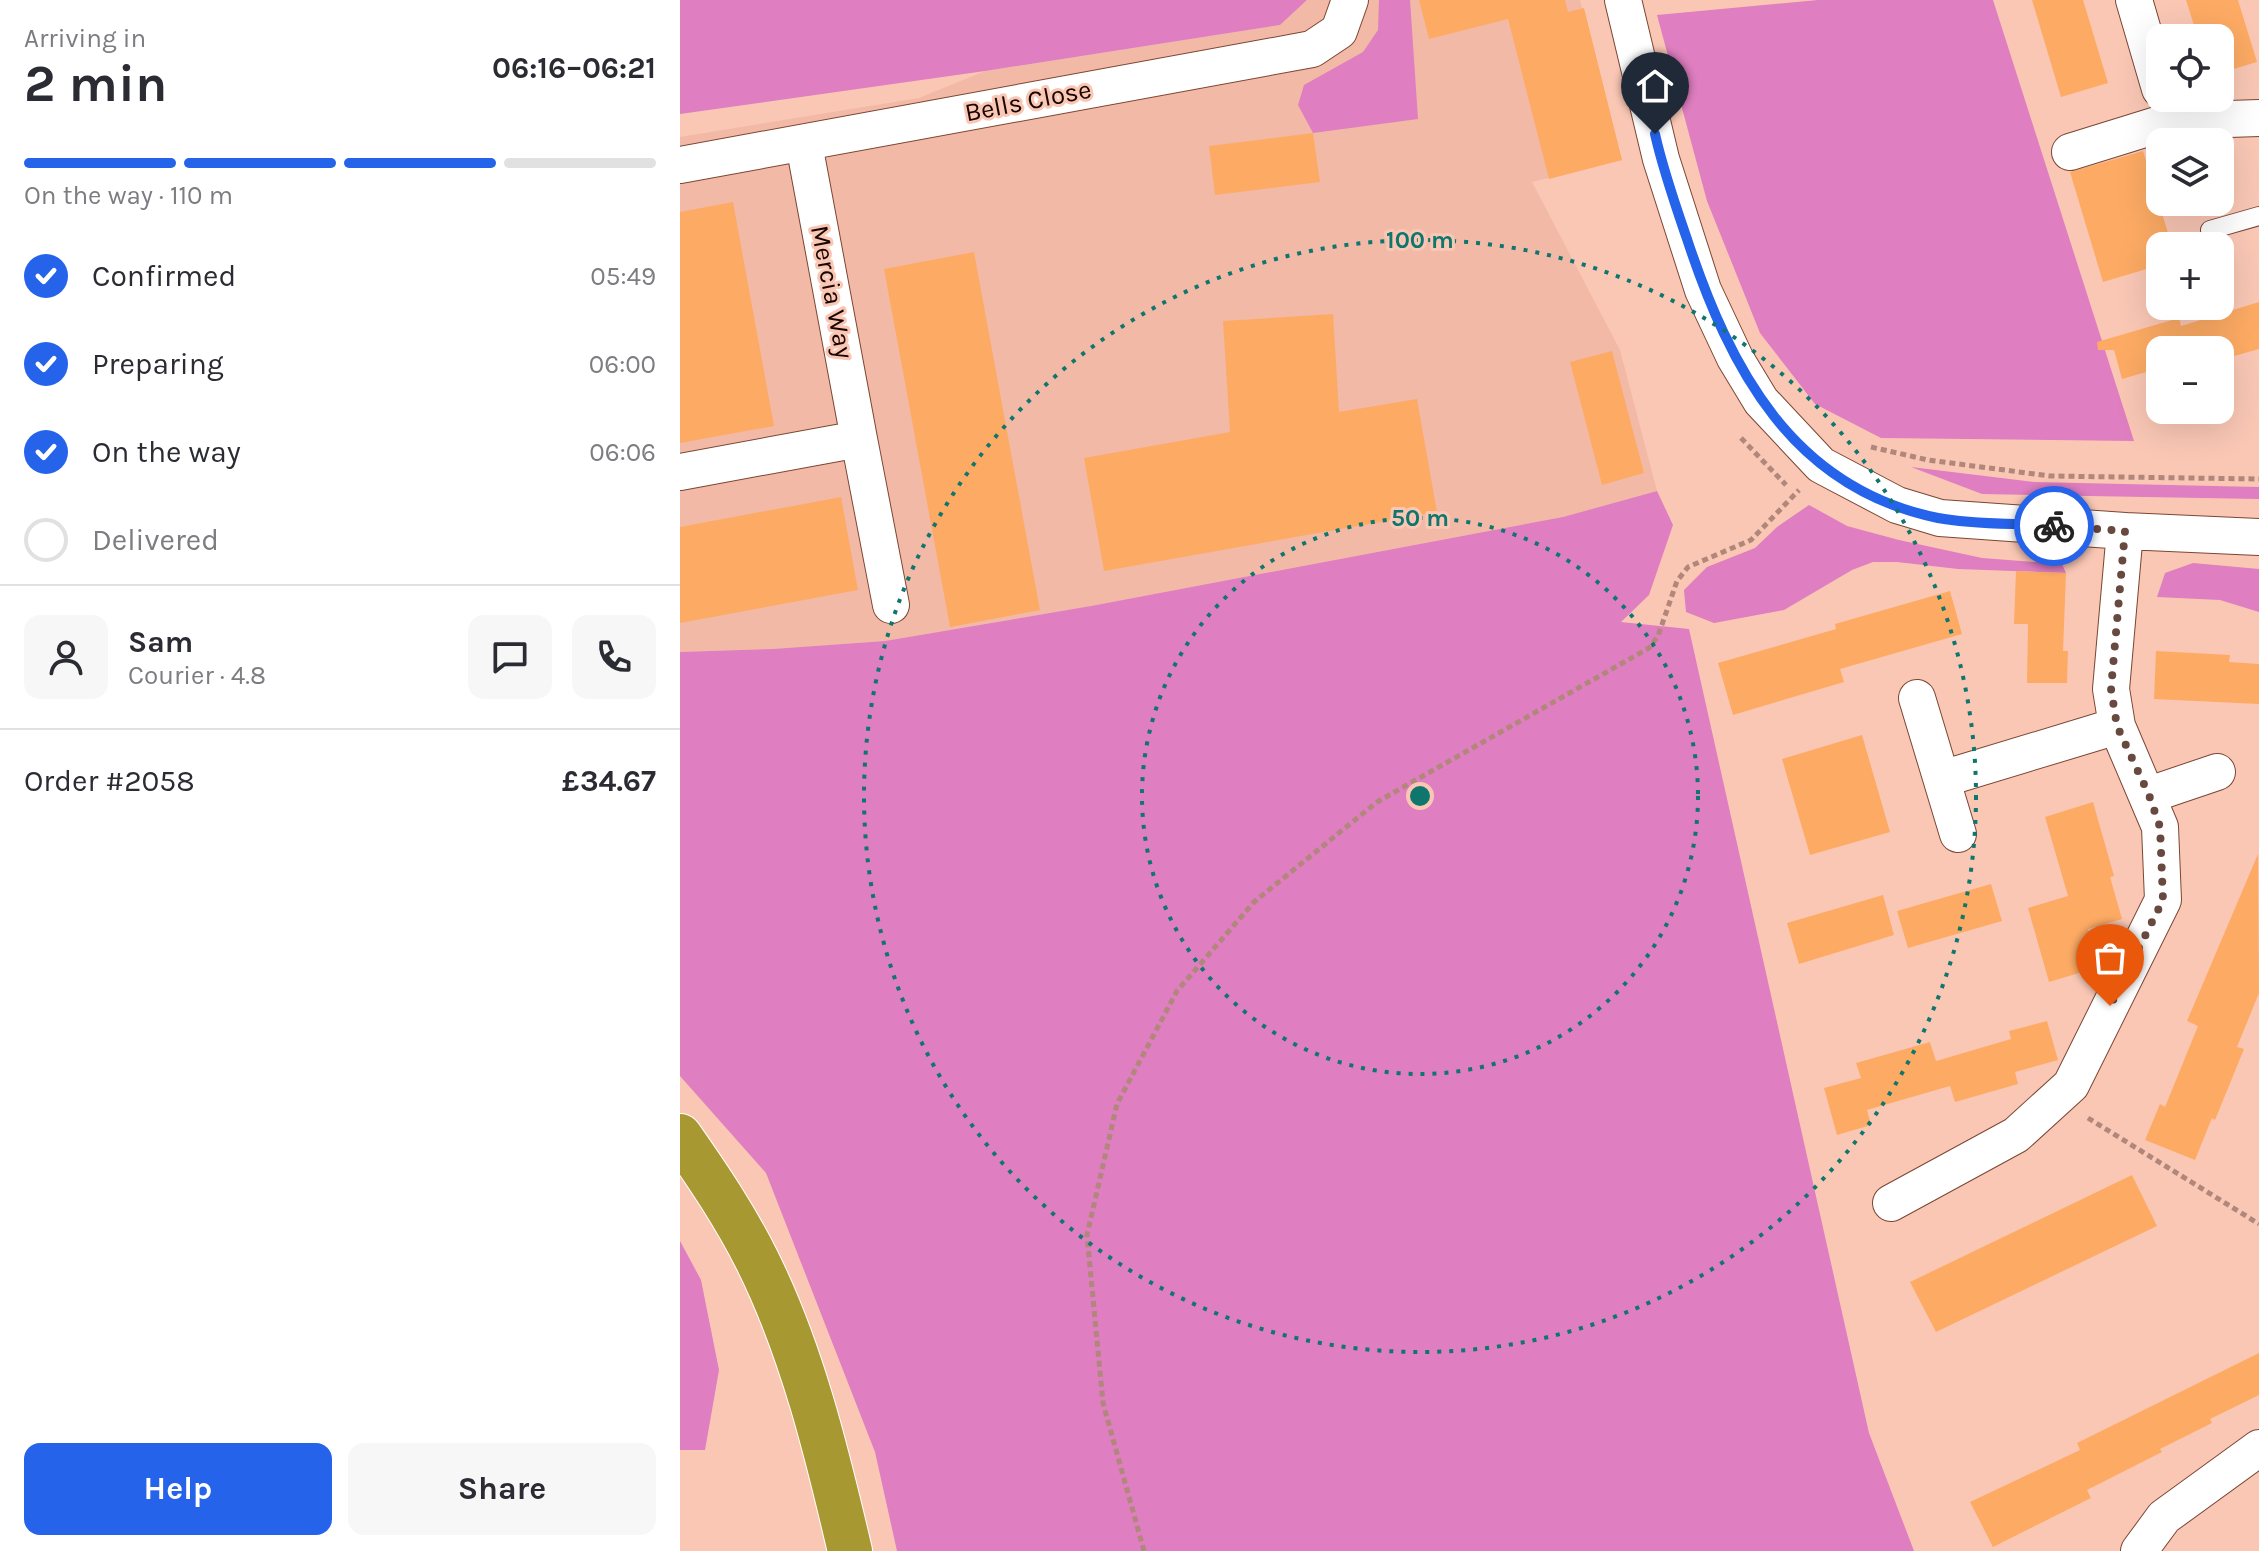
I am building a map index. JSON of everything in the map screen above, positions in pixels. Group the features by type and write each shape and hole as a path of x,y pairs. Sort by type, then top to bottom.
{"highway":[{"path":"680,1136 721,1195 750,1248 787,1330 810,1401 850,1551"}],"street":[{"name":"Bells Close","path":"680,165 1312,49 1339,31 1350,0"},
{"path":"1623,0 1661,159 1703,290 1735,358 1761,401 1821,465 1897,505 1940,518 2259,537"},
{"path":"2134,0 2146,41"},
{"path":"2070,152 2147,112"},
{"path":"2221,112 2259,118"},
{"name":"Mercia Way","path":"804,144 891,605"},
{"path":"680,472 859,439"},
{"path":"1891,1203 2016,1135 2071,1085 2163,900 2160,827 2149,795 2117,726 2111,689 2125,531"},
{"path":"1917,698 1958,834"},
{"path":"1942,779 2117,726"},
{"path":"2149,795 2217,772"},
{"path":"2139,1551 2164,1517 2259,1448"}],"lane":[{"path":"2210,230 2259,216"}],"path":[{"path":"1869,447 1928,460 2050,476 2259,479"},
{"path":"1144,1551 1103,1403 1087,1235 1117,1104 1177,991 1254,902 1377,802 1649,648 1658,636 1677,581 1688,567 1751,540 1821,465"},
{"path":"2057,1098 2259,1224"}],"shaded area":[{"path":"680,0 1307,0 1280,25 680,114"},
{"path":"1307,0 1580,0 1622,160 1532,182 1620,350 1657,491 1563,517 1091,606 885,641 680,652 680,137 919,98 985,71 1280,25"},
{"path":"1379,0 1410,0 1418,119 1313,133 1298,105 1304,85 1363,52 1378,30"},
{"path":"1818,0 1993,0 2134,441 1881,438 1815,404 1760,333 1707,201 1657,15"},
{"path":"1911,467 2034,482 2259,487 2259,499 1982,494"},
{"path":"1657,491 1673,525 1649,595 1621,622 1689,629 1869,1433 1914,1551 897,1551 875,1452 766,1173 680,1076 680,652 885,641 1091,606 1563,517"},
{"path":"1809,505 1847,526 1899,540 1982,558 2062,564 2066,573 1873,562 1852,570 1784,610 1714,623 1686,612 1684,590 1707,567 1755,548 1777,527"},
{"path":"2193,563 2259,569 2259,612 2220,600 2157,597 2165,573"},
{"path":"680,1241 701,1280 719,1370 705,1450 680,1450"}],"building":[{"path":"1419,0 1565,0 1568,12 1584,8 1622,160 1549,179 1508,19 1429,39"},
{"path":"2032,0 2083,0 2108,83 2061,97"},
{"path":"2186,0 2238,0 2257,62 2234,69 2234,24 2194,24"},
{"path":"1313,133 1320,182 1215,195 1209,146"},
{"path":"2143,151 2146,161 2146,216 2163,216 2168,232 2146,232 2146,269 2103,282 2070,172"},
{"path":"733,202 774,426 680,443 680,212"},
{"path":"974,252 1040,610 950,627 884,269"},
{"path":"2259,302 2259,349 2234,356 2234,336 2146,336 2146,372 2122,379 2114,350 2098,350 2097,342 2172,320 2180,320 2181,326 2200,320 2234,320 2234,310"},
{"path":"1333,314 1339,412 1417,399 1437,512 1104,571 1084,458 1230,432 1223,321"},
{"path":"1612,351 1644,473 1602,485 1570,362"},
{"path":"841,497 858,590 680,623 680,527"},
{"path":"2016,571 2066,573 2063,651 2068,651 2067,683 2027,683 2028,624 2014,624"},
{"path":"1950,591 1962,634 1840,669 1844,682 1733,715 1718,663 1836,629 1835,624"},
{"path":"2156,651 2230,655 2229,662 2259,664 2259,704 2154,699"},
{"path":"1862,735 1890,832 1810,855 1782,759"},
{"path":"2093,802 2114,876 2110,877 2122,919 2088,929 2099,967 2049,982 2028,908 2068,896 2045,817"},
{"path":"2258,854 2259,993 2237,1047 2244,1049 2195,1160 2145,1140 2160,1104 2165,1107 2198,1026 2187,1021"},
{"path":"1991,884 2002,921 1908,948 1897,911"},
{"path":"1883,895 1894,935 1799,964 1787,923"},
{"path":"2047,1021 2058,1060 2015,1072 2018,1084 1955,1102 1950,1086 1867,1110 1871,1125 1837,1135 1824,1088 1861,1078 1856,1063 1930,1042 1936,1061 2011,1039 2009,1031"},
{"path":"2132,1175 2157,1226 1936,1332 1910,1282"},
{"path":"2259,1353 2259,1395 2210,1419 2212,1423 2160,1449 2162,1452 2087,1490 2091,1498 1993,1547 1970,1502 2080,1450 2077,1443"}],"way so far":[{"path":"2054,526 2125,531 2111,689 2117,726 2149,795 2160,827 2163,900 2110,1006"}],"route":[{"path":"1655,134 1703,290 1735,358 1761,401 1793,439 1821,465 1897,505 1940,518 2054,526"}]}
